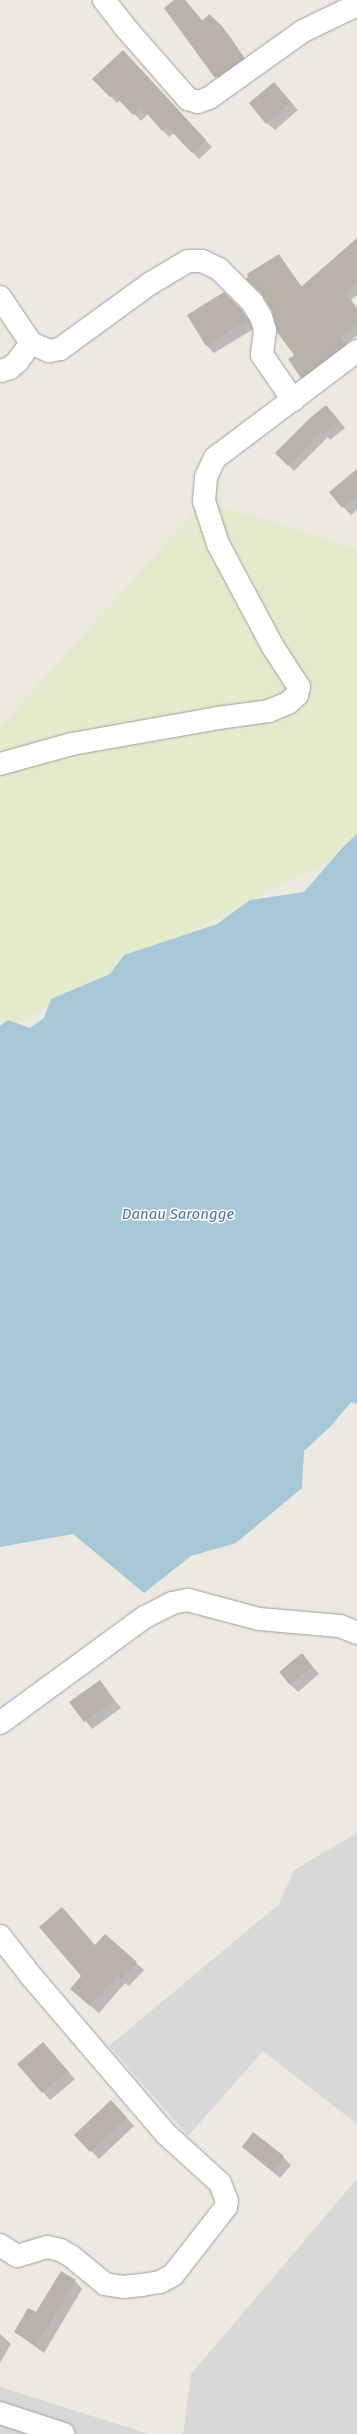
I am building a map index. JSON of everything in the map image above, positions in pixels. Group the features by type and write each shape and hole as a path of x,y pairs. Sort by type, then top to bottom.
{"street":[{"path":"104,0 124,26 188,99 198,102 209,98 303,31 357,4"},
{"path":"0,297 31,343 48,351 60,349 151,283 188,261 202,261 220,269 252,302 261,317 265,330 262,355 293,400"},
{"path":"0,371 10,368 18,361 31,343"},
{"path":"0,764 72,744 218,718 269,711 288,703 297,695 299,687 269,640 218,544 204,501 206,477 215,458 357,351"},
{"path":"0,1723 126,1631 172,1602 188,1600 259,1619 340,1626 357,1632"},
{"path":"0,1936 31,1976 166,2134 220,2183 227,2201 226,2206 173,2274 160,2282 142,2286 123,2288 105,2284 71,2256 60,2250 47,2247 17,2256 0,2245"},
{"path":"0,2413 59,2433"}],"shaded area":[{"path":"357,1833 357,2124 263,2051 188,2136 109,2046 279,1904 294,1870"},
{"path":"357,2179 357,2434 183,2434 191,2374"},
{"path":"0,2387 149,2434 0,2434"}],"green space":[{"path":"204,501 357,549 357,848 250,900 0,1033 0,727"}],"water":[{"name":"Danau Sarongge","path":"357,834 357,1404 351,1402 331,1426 304,1451 302,1488 236,1543 191,1556 144,1593 73,1534 0,1547 0,1026 8,1020 30,1028 44,1018 51,999 110,974 124,955 217,924 250,900 304,892 344,846"}],"building":[{"path":"174,0 185,0 202,21 209,14 222,26 243,58 215,78 164,8"},
{"path":"123,50 206,140 192,153 166,126 162,131 141,107 133,115 113,94 110,97 92,79"},
{"path":"274,82 291,102 266,124 249,103"},
{"path":"357,238 357,282 345,293 357,309 357,324 340,337 345,345 301,378 288,359 294,355 277,332 272,311 261,293 246,279 248,277 247,274 279,254 301,287"},
{"path":"224,292 242,310 248,320 206,346 187,315"},
{"path":"326,405 339,421 323,434 321,432 288,466 275,453 310,418"},
{"path":"357,469 357,496 342,508 329,492"},
{"path":"302,1653 312,1666 290,1685 279,1672"},
{"path":"100,1680 114,1700 84,1722 69,1702"},
{"path":"62,1907 95,1945 105,1934 137,1962 121,1980 117,1976 90,2006 70,1989 81,1976 39,1927"},
{"path":"43,2042 68,2071 42,2093 17,2064"},
{"path":"111,2100 127,2118 90,2152 74,2135"},
{"path":"253,2132 284,2156 272,2171 242,2147"},
{"path":"61,2271 76,2280 36,2346 14,2332 28,2308 36,2312"}]}
